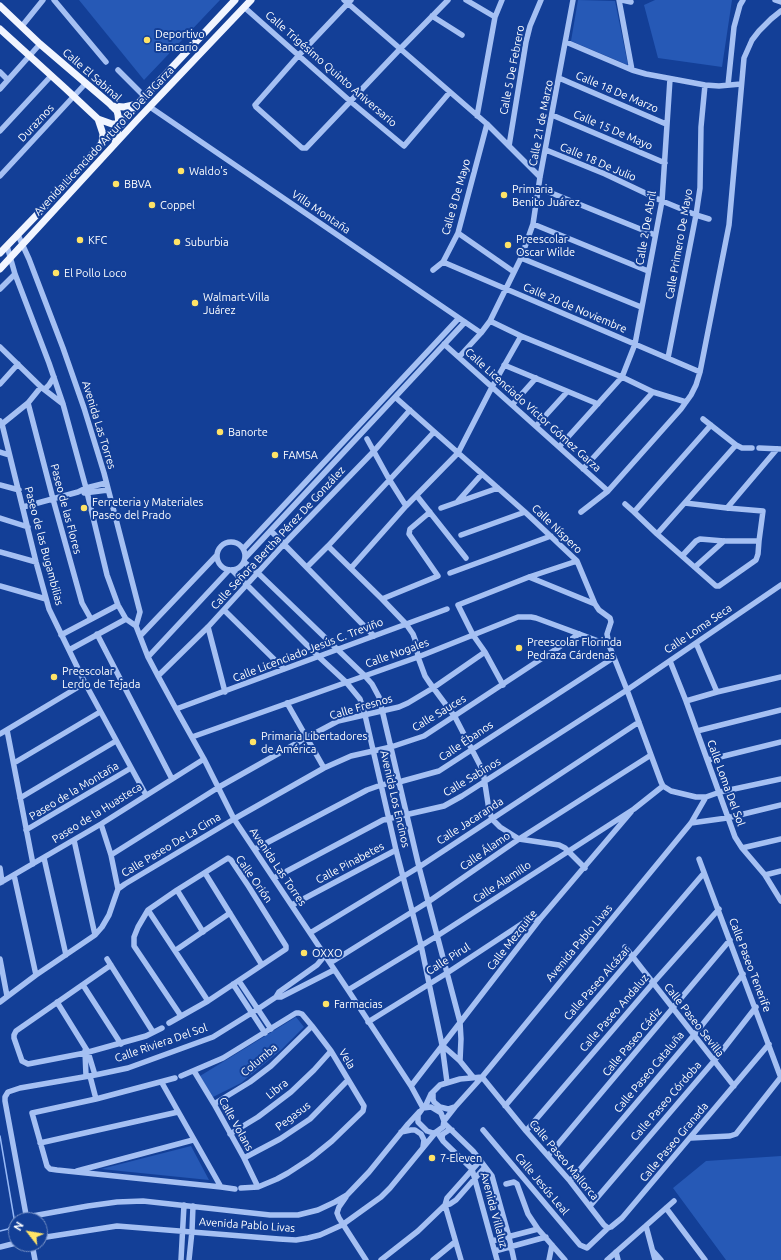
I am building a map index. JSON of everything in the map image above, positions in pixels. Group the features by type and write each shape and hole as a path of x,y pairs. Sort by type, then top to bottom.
{"main road":[{"name":"Avenida Licenciado Arturo B. De la Garza","path":"0,253 235,0"},
{"name":"Avenida Licenciado Arturo B. De la Garza","path":"0,269 137,120 251,0"},
{"name":"Calle El Sabinal","path":"0,6 40,44 112,106 117,111 119,124"},
{"path":"0,29 98,119 112,124 126,124 137,120"},
{"path":"112,106 124,107 138,104"},
{"path":"98,119 102,134 102,143"},
{"path":"114,146 119,124"}],"street":[{"path":"22,26 43,0"},
{"path":"54,0 106,62"},
{"path":"448,0 400,49 306,148 300,147 256,107 255,105 347,1 400,49 487,124 540,177"},
{"path":"466,0 495,17"},
{"path":"477,116 495,17 502,0"},
{"name":"Calle 5 De Febrero","path":"509,146 526,42 530,26 540,0"},
{"name":"Calle 21 de Marzo","path":"481,333 490,321 521,258 533,224 540,177 573,0"},
{"path":"631,2 621,0 632,70"},
{"path":"728,85 735,22 743,0"},
{"path":"775,0 781,2"},
{"name":"Calle Trigésimo Quinto Aniversario","path":"244,7 350,102 404,146 450,92"},
{"path":"581,512 608,491 686,402 696,385 700,372 729,225 744,58 752,40 771,19 781,11"},
{"path":"432,16 462,35"},
{"path":"566,42 632,70 705,85 741,84"},
{"path":"0,89 40,44"},
{"path":"118,70 145,97"},
{"path":"0,72 8,80"},
{"path":"0,131 51,76"},
{"name":"Calle 18 De Marzo","path":"559,78 666,124"},
{"name":"Calle 2 De Abril","path":"622,378 635,344 662,201 670,79"},
{"name":"Duraznos","path":"0,176 86,83"},
{"name":"Calle Primero De Mayo","path":"668,358 700,188 701,127 705,85"},
{"name":"Villa Montaña","path":"150,107 481,333"},
{"name":"Calle 15 De Mayo","path":"552,115 665,163"},
{"name":"Calle 8 De Mayo","path":"433,270 443,262 458,233 487,124"},
{"name":"Calle 18 De Julio","path":"546,150 605,174 662,201 709,219"},
{"path":"539,188 655,235"},
{"path":"533,224 648,271"},
{"path":"458,233 514,272"},
{"name":"Avenida Las Torres","path":"18,235 63,348 84,408 108,490 140,612 136,626 148,657 219,787 234,819 411,1086 422,1109"},
{"path":"7,246 15,274 63,404 87,490 107,575 118,605 126,619 136,626"},
{"path":"521,258 641,307"},
{"name":"Calle 20 de Noviembre","path":"443,262 700,372"},
{"path":"0,289 15,274"},
{"path":"244,548 458,318"},
{"path":"490,321 521,336 653,392 686,402"},
{"path":"148,657 231,570 239,568 271,531 464,322"},
{"path":"459,357 481,333"},
{"path":"351,568 406,506 458,453 492,387 521,336"},
{"name":"Calle Licenciado Víctor Gómez Garza","path":"444,344 608,491"},
{"path":"0,346 43,388 63,404"},
{"path":"422,358 427,363"},
{"path":"0,384 18,364"},
{"path":"504,366 598,404"},
{"path":"1,422 28,403 43,388 49,385 54,377"},
{"path":"512,404 536,378"},
{"path":"559,447 622,378"},
{"path":"536,426 567,392"},
{"path":"583,468 653,392"},
{"name":"Calle Níspero","path":"395,397 525,512 577,561 595,604 599,610 610,618 608,634 609,645 613,658 627,690 663,786"},
{"name":"Paseo de las Flores","path":"28,403 82,603 91,619"},
{"name":"Calle Señora Bertha Pérez De González","path":"158,676 208,627 284,544 374,451 410,410"},
{"path":"703,419 736,445 742,448 752,448"},
{"name":"Paseo de las Bugambilias","path":"1,422 36,562 46,599 54,620 100,712 146,795"},
{"path":"634,512 711,425"},
{"path":"307,567 434,432"},
{"path":"367,439 406,506"},
{"path":"657,534 736,445"},
{"path":"759,448 779,449"},
{"path":"728,508 779,449"},
{"path":"0,452 9,455"},
{"path":"457,501 482,474"},
{"path":"23,507 87,490 106,483"},
{"path":"0,485 19,490"},
{"path":"441,508 457,501 498,488"},
{"path":"87,490 108,490"},
{"path":"417,496 466,558"},
{"path":"625,504 713,584 719,586 756,560 763,510 685,503"},
{"path":"382,599 438,576 409,534 410,529 430,512"},
{"path":"461,535 525,512"},
{"path":"0,518 28,527"},
{"path":"271,531 374,636"},
{"path":"450,573 551,536"},
{"path":"682,556 696,541 700,539 759,541"},
{"path":"695,567 724,541"},
{"path":"231,570 221,565 218,561 218,550 226,542 236,542 241,545 244,548 245,560"},
{"path":"328,546 382,599 406,624 413,634 416,642 418,657 425,676 455,717 483,771 489,810 492,819 500,827 520,839 559,845 569,851 585,868"},
{"path":"0,552 36,562"},
{"path":"140,636 217,555"},
{"name":"Avenida Los Encinos","path":"245,560 364,675 376,691 391,747 419,867 460,1022 460,1061"},
{"path":"503,685 485,652 473,635 458,605 529,577 577,561"},
{"name":"Avenida Los Encinos","path":"231,570 346,682 360,699 390,818 396,850 421,945 442,1045 447,1082"},
{"path":"529,577 595,604"},
{"name":"Calle Loma Seca","path":"627,690 781,585"},
{"path":"0,586 46,599"},
{"path":"61,635 118,605"},
{"name":"Calle Licenciado Jesús C. Treviño","path":"176,709 447,609"},
{"path":"224,610 284,669"},
{"name":"Calle Nogales","path":"192,737 418,657 518,617 531,617 609,645"},
{"path":"69,650 126,619"},
{"path":"208,627 225,692"},
{"path":"97,634 172,778"},
{"name":"Calle Sauces","path":"234,819 324,768 343,759 373,750 391,747 424,736 579,634"},
{"path":"696,643 717,692"},
{"name":"Calle Fresnos","path":"111,855 219,787 306,738 338,721 382,711 408,703 433,688 485,652"},
{"name":"Calle Ébanos","path":"255,850 356,795 381,785 439,772 613,658"},
{"name":"Calle Loma Del Sol","path":"670,661 720,792 727,818 742,848 765,875 781,901"},
{"path":"686,701 717,692 781,678"},
{"path":"0,734 85,683"},
{"name":"Calle Sabinos","path":"274,878 390,818 444,806 453,802 627,690"},
{"path":"287,703 324,768"},
{"path":"697,731 781,710"},
{"path":"14,763 100,712"},
{"name":"Calle Jacaranda","path":"310,933 419,867 639,722"},
{"path":"7,730 33,864"},
{"path":"20,798 116,741"},
{"path":"708,760 781,742"},
{"name":"Calle Álamo","path":"330,963 428,902 520,839 651,755"},
{"name":"Paseo de la Huasteca","path":"1,882 101,824 204,759"},
{"name":"Paseo de la Montaña","path":"26,830 131,768"},
{"path":"663,786 678,793 696,797 706,797 720,792 781,779"},
{"name":"Calle Alamillo","path":"348,990 437,936 634,809 663,786"},
{"name":"Avenida Pablo Livas","path":"444,1122 691,822 706,797"},
{"path":"691,822 727,818 781,805"},
{"name":"Calle Mezquite","path":"411,1086 540,919 634,809"},
{"name":"Calle Paseo De La Cima","path":"0,1002 36,975 95,935 109,915 118,889 234,819"},
{"path":"101,824 111,855 118,889"},
{"path":"742,848 781,839"},
{"path":"74,840 95,935"},
{"name":"Calle Pinabetes","path":"292,905 396,850"},
{"path":"44,858 66,955"},
{"name":"Calle Orión","path":"169,1023 208,1001 284,951 286,946 250,887 228,858 148,910 134,937 134,946 181,1016"},
{"name":"Calle Paseo Tenerife","path":"699,859 781,1077"},
{"path":"0,868 1,882"},
{"path":"765,875 781,871"},
{"path":"205,873 262,965"},
{"name":"Calle Paseo Alcázar","path":"505,1106 704,873"},
{"path":"14,875 36,975"},
{"path":"177,890 203,932"},
{"name":"Calle Paseo Andaluz","path":"526,1131 718,909"},
{"path":"148,910 176,950 208,1001"},
{"path":"176,950 230,913"},
{"name":"Calle Pirul","path":"368,1022 447,973 526,921 531,919 540,919"},
{"name":"Calle Paseo Cádiz","path":"548,1156 730,940"},
{"name":"Calle Paseo Sevilla","path":"625,947 734,1086"},
{"name":"Calle Riviera Del Sol","path":"3,1095 10,1090 128,1068 212,1037 276,997 279,992 317,965 322,959 323,954"},
{"path":"0,959 7,996"},
{"path":"107,959 153,1032"},
{"path":"111,965 16,1031 14,1038 22,1062 28,1064 121,1044 146,1036 162,1028"},
{"path":"317,965 324,974"},
{"name":"Calle Riviera Del Sol","path":"276,997 281,997 334,970"},
{"name":"Calle Paseo Cataluña","path":"570,1181 694,1035 743,974"},
{"path":"299,978 304,985"},
{"path":"238,981 271,1029"},
{"path":"233,984 265,1033"},
{"path":"83,985 121,1044"},
{"path":"242,998 248,994"},
{"path":"57,1002 86,1052 96,1099"},
{"name":"Calle Paseo Córdoba","path":"590,1206 714,1061 756,1008"},
{"name":"Vela","path":"296,1013 302,1014 312,1026 331,1051 364,1106 363,1111 332,1141 311,1158 277,1179 258,1187 221,1187 72,1172 50,1169 46,1164 32,1113 162,1083 194,1071 224,1058 296,1013"},
{"name":"Columba","path":"214,1104 250,1082 271,1066 312,1026"},
{"name":"Calle Paseo Granada","path":"588,1247 608,1228 622,1218 769,1044"},
{"path":"442,1045 460,1061 473,1077"},
{"name":"Libra","path":"230,1134 291,1092 331,1051"},
{"path":"86,1052 90,1076"},
{"name":"Calle Volans","path":"194,1071 244,1158 258,1187"},
{"name":"Avenida Pablo Livas","path":"48,1215 88,1206 117,1202 143,1201 270,1215 298,1215 318,1210 347,1195 369,1172 401,1132 422,1109 433,1092 440,1085 460,1079 482,1077"},
{"name":"Calle Paseo Mallorca","path":"482,1077 526,1131 570,1181 604,1226 608,1228"},
{"path":"691,1138 730,1136 738,1132 781,1077"},
{"name":"Pegasus","path":"244,1158 280,1138 310,1118 348,1080"},
{"path":"162,1083 221,1187"},
{"path":"433,1092 432,1099 440,1108 448,1109 455,1107"},
{"path":"3,1095 26,1212"},
{"path":"434,1108 443,1116 444,1122 443,1127 436,1132 430,1132 420,1125 417,1118 422,1109 434,1108"},
{"path":"40,1143 178,1112"},
{"name":"Avenida Villaluz","path":"444,1122 473,1151 492,1176 509,1236 514,1260"},
{"path":"401,1132 415,1130 421,1134 424,1144 423,1149"},
{"path":"443,1141 443,1134 446,1131 452,1130"},
{"name":"Calle Jesús Leal","path":"483,1130 580,1245 585,1248 588,1247"},
{"name":"Avenida Pablo Livas","path":"48,1237 117,1226 296,1240 320,1235 342,1225 381,1197 436,1132"},
{"name":"Avenida Villaluz","path":"436,1132 443,1141 472,1169 497,1260"},
{"path":"72,1172 193,1140"},
{"path":"461,1260 445,1205 447,1198 480,1161"},
{"path":"381,1260 418,1231 445,1205 456,1200 485,1167"},
{"path":"506,1184 514,1182 517,1184 528,1214 538,1229 565,1260"},
{"path":"347,1195 337,1213 342,1225 366,1260"},
{"path":"607,1260 674,1201"},
{"path":"181,1260 184,1205"},
{"path":"189,1260 193,1206"},
{"path":"666,1208 705,1260"},
{"path":"646,1226 655,1260"},
{"path":"492,1241 538,1229"},
{"path":"495,1251 546,1237"},
{"path":"434,1260 456,1242"},
{"path":"549,1260 552,1245"},
{"path":"182,1246 190,1247"},
{"path":"653,1251 661,1260"},
{"path":"616,1252 618,1260"},
{"path":"389,1255 393,1260"}],"shaded area":[{"name":"Deportivo Bancario","path":"79,0 220,0 144,80"},
{"path":"578,0 615,1 628,65 571,41"},
{"path":"655,0 732,0 722,67 658,58 644,5"},
{"path":"296,1017 304,1027 281,1050 241,1083 213,1097 200,1076"},
{"path":"191,1146 209,1180 101,1169"},
{"path":"781,1156 781,1260 726,1260 673,1188 706,1161"}],"waterway":[{"path":"0,1136 14,1218 8,1229 0,1231"}],"place":[{"name":"Deportivo Bancario","path":"147,40"},
{"name":"Waldo's","path":"181,171"},
{"name":"BBVA","path":"116,184"},
{"name":"Primaria Benito Juárez","path":"504,195"},
{"name":"Coppel","path":"152,205"},
{"name":"KFC","path":"80,240"},
{"name":"Suburbia","path":"177,242"},
{"name":"Preescolar Oscar Wilde","path":"508,245"},
{"name":"El Pollo Loco","path":"56,273"},
{"name":"Walmart-Villa Juárez","path":"195,303"},
{"name":"Banorte","path":"220,432"},
{"name":"FAMSA","path":"275,455"},
{"name":"Ferreteria y Materiales Paseo del Prado","path":"84,508"},
{"name":"Preescolar Florinda Pedraza Cárdenas","path":"519,648"},
{"name":"Preescolar Lerdo de Tejada","path":"54,677"},
{"name":"Primaria Libertadores de América","path":"253,742"},
{"name":"OXXO","path":"304,953"},
{"name":"Farmacias","path":"326,1004"},
{"name":"7-Eleven","path":"432,1158"}]}
